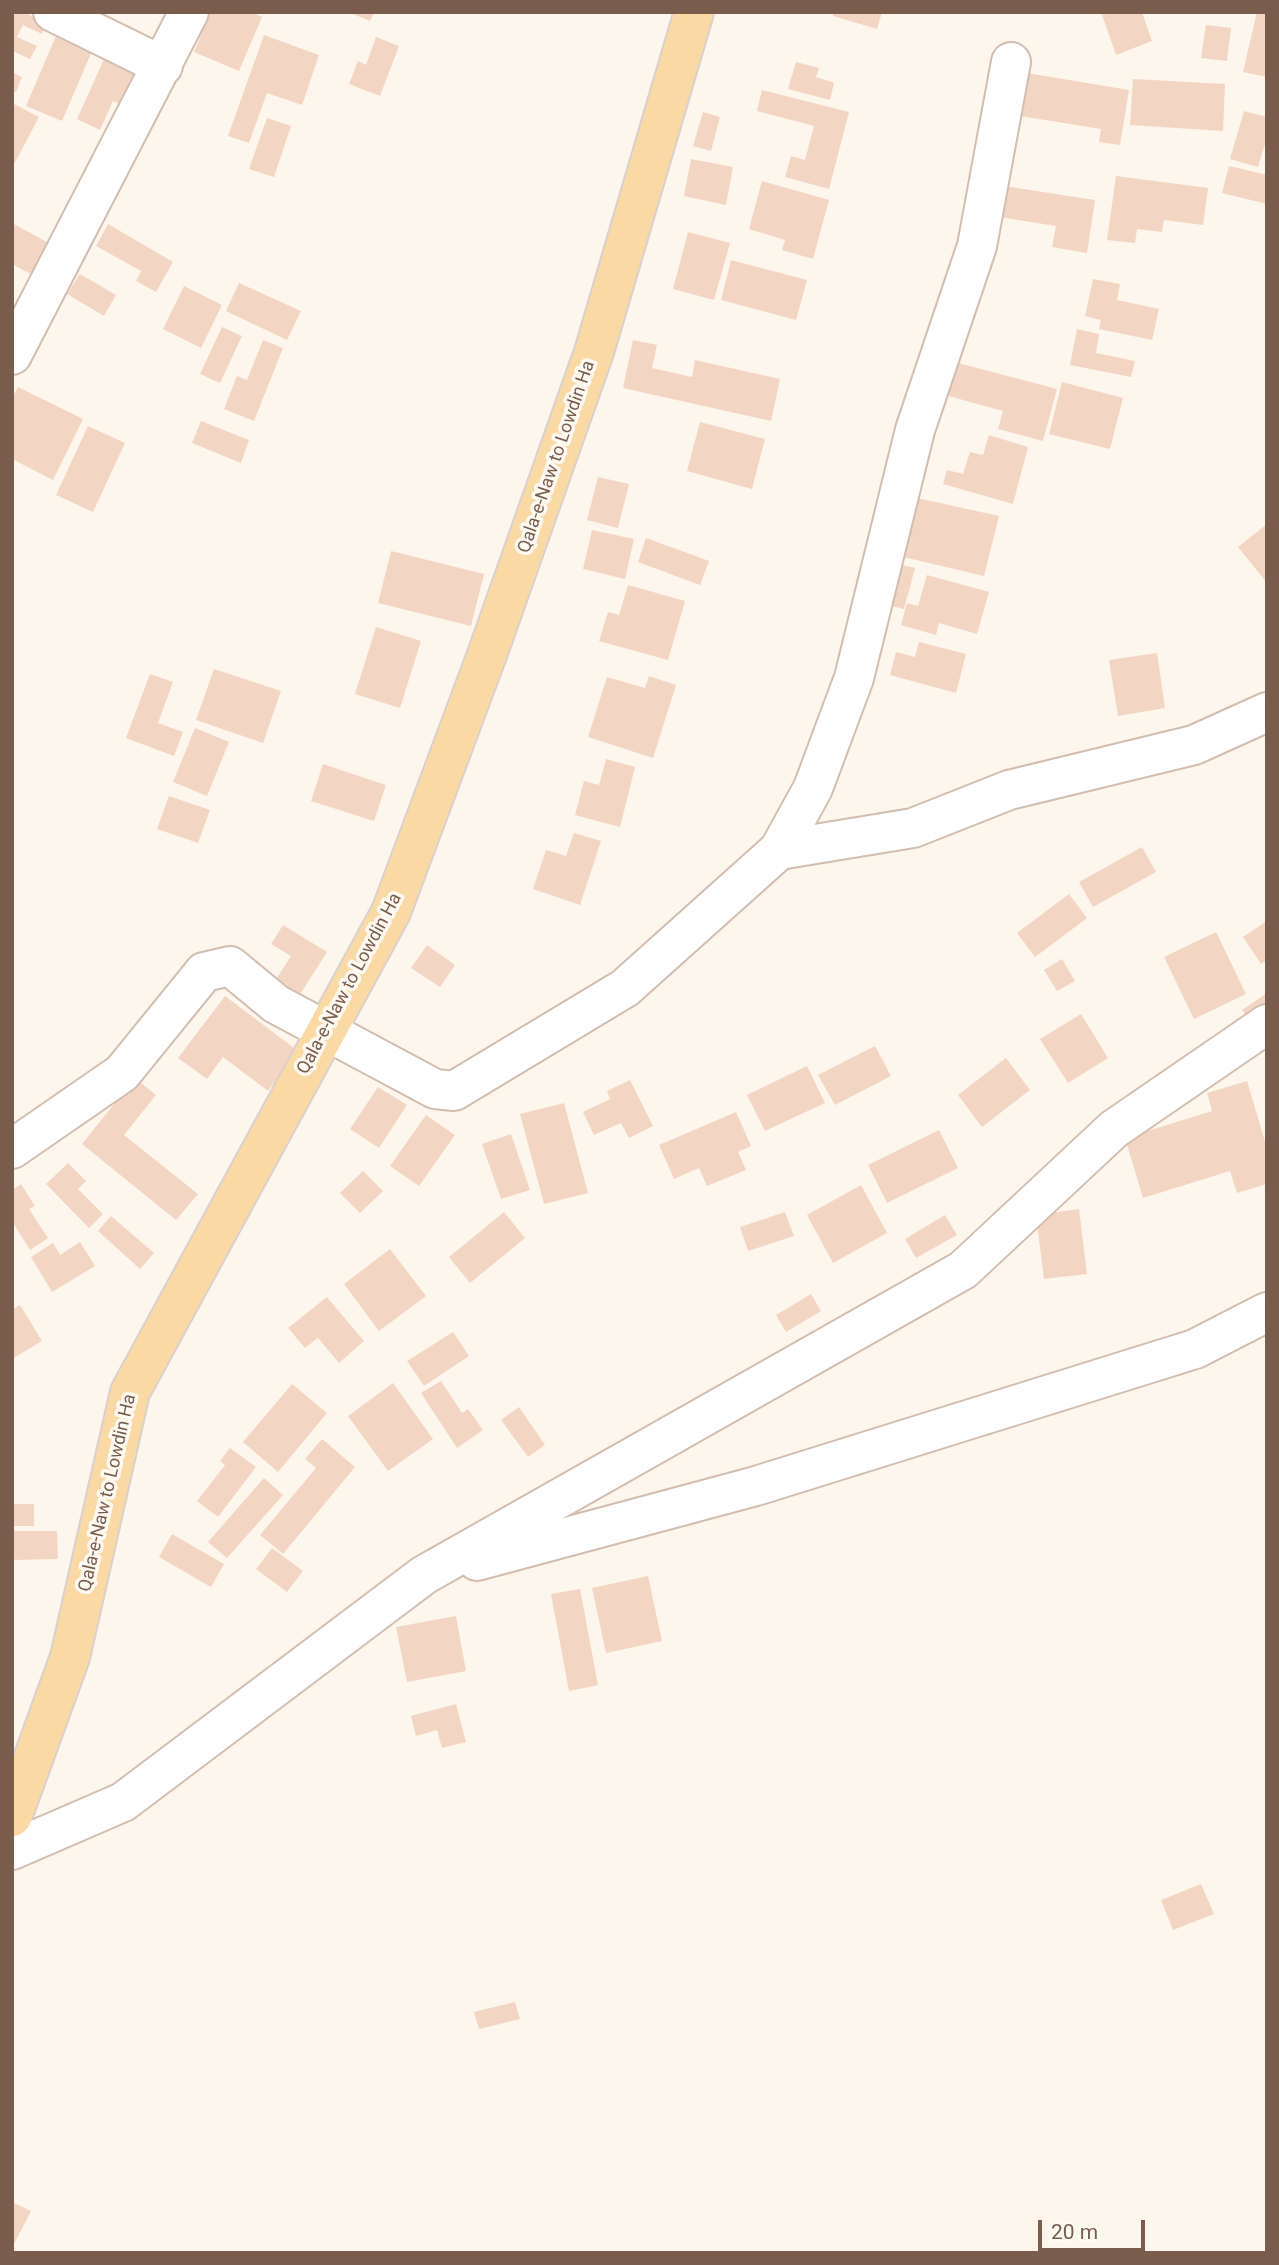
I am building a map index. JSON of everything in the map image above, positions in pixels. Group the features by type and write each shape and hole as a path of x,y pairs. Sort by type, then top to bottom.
{"main road":[{"name":"Qala-e-Naw to Lowdin Ha","path":"12,1817 71,1657 130,1392 391,912 488,652 594,352 694,12"}],"street":[{"path":"53,12 163,66"},
{"path":"12,355 189,12"},
{"path":"12,1149 122,1073 204,972 230,966 276,1004 435,1089 454,1091 625,988 779,850 813,788 854,678 915,430 977,246 1011,62"},
{"path":"779,850 913,828 1009,790 1194,745 1267,712"},
{"path":"12,1850 122,1802 424,1576 963,1270 1114,1129 1267,1024"},
{"path":"424,1576 796,1474 1195,1349 1267,1312"}],"building":[{"path":"12,12 23,12 47,23 42,34 23,25 17,37 37,46 30,59 12,51"},
{"path":"211,12 251,12 262,17 239,71 194,52"},
{"path":"348,12 374,12 370,21"},
{"path":"834,12 882,12 877,29 833,16"},
{"path":"1101,12 1142,12 1152,41 1116,55"},
{"path":"1257,12 1267,12 1267,77 1243,72"},
{"path":"1206,25 1231,28 1227,61 1201,58"},
{"path":"59,29 95,44 62,121 26,106"},
{"path":"264,35 319,55 302,105 267,93 249,143 228,136"},
{"path":"376,37 399,46 380,96 349,84 358,61 366,65"},
{"path":"105,57 141,74 127,107 113,101 100,130 77,119"},
{"path":"796,62 819,68 816,77 834,83 830,100 788,89"},
{"path":"12,72 22,77 16,92 12,91"},
{"path":"1021,72 1129,90 1120,145 1099,142 1101,129 1014,115"},
{"path":"1133,79 1225,84 1223,131 1130,125"},
{"path":"762,90 849,112 829,189 785,177 791,156 805,160 814,126 757,111"},
{"path":"12,103 39,117 12,168"},
{"path":"1244,111 1267,117 1267,138 1258,167 1230,159"},
{"path":"703,112 720,117 711,151 693,146"},
{"path":"267,118 291,126 274,177 249,169"},
{"path":"691,159 733,167 726,205 684,196"},
{"path":"1229,166 1267,175 1267,204 1222,193"},
{"path":"1116,176 1208,188 1203,225 1164,220 1162,232 1137,229 1135,243 1107,240"},
{"path":"762,181 829,200 813,259 782,250 785,240 749,229"},
{"path":"1004,186 1095,200 1087,253 1052,247 1056,226 999,217"},
{"path":"12,223 56,247 38,278 12,264"},
{"path":"108,224 173,262 156,292 136,281 141,271 96,246"},
{"path":"688,232 730,243 714,300 673,289"},
{"path":"731,260 807,280 796,320 721,300"},
{"path":"80,274 116,295 104,316 67,294"},
{"path":"1093,279 1120,284 1117,300 1159,309 1152,340 1099,329 1101,320 1085,316"},
{"path":"239,283 301,311 287,340 226,311"},
{"path":"184,286 222,305 201,348 163,329"},
{"path":"222,327 242,336 220,383 200,374"},
{"path":"1077,329 1099,334 1096,353 1135,361 1131,377 1070,365"},
{"path":"263,340 283,348 254,421 224,409 237,376 247,380"},
{"path":"633,340 657,345 652,368 692,377 695,360 780,379 771,421 623,388"},
{"path":"943,359 1057,389 1043,441 998,429 1003,411 934,392"},
{"path":"1062,382 1123,398 1110,449 1049,434"},
{"path":"18,387 83,419 53,480 12,459 12,398"},
{"path":"201,421 249,440 241,463 192,443"},
{"path":"700,422 765,439 752,489 687,471"},
{"path":"88,426 125,443 93,512 56,495"},
{"path":"989,435 1028,447 1013,504 943,484 947,470 963,474 970,452 983,455"},
{"path":"598,477 629,484 618,528 587,520"},
{"path":"908,496 999,516 984,576 895,555"},
{"path":"1267,524 1267,583 1238,547"},
{"path":"592,530 634,539 625,579 583,569"},
{"path":"646,538 709,561 700,585 638,562"},
{"path":"391,551 484,574 471,626 378,603"},
{"path":"888,562 915,568 904,609 878,603"},
{"path":"927,575 989,592 977,634 939,623 936,635 901,625 907,603 918,606"},
{"path":"628,585 685,601 668,660 599,641 608,612 619,615"},
{"path":"376,627 421,641 400,708 355,694"},
{"path":"919,642 966,654 956,693 890,675 896,652 915,657"},
{"path":"1157,653 1165,708 1118,716 1109,660"},
{"path":"214,669 281,691 263,743 196,720"},
{"path":"150,674 173,682 158,723 183,732 174,756 126,738"},
{"path":"649,676 676,685 653,758 588,737 607,677 645,688"},
{"path":"195,728 229,742 207,796 173,782"},
{"path":"606,759 635,767 620,827 575,815 584,781 599,785"},
{"path":"323,764 386,785 374,821 311,801"},
{"path":"169,796 210,810 198,843 157,829"},
{"path":"574,833 601,841 580,905 533,889 546,850 566,856"},
{"path":"1142,847 1156,872 1093,907 1079,882"},
{"path":"1069,894 1087,918 1035,957 1017,933"},
{"path":"1267,921 1267,960 1261,964 1243,937"},
{"path":"283,925 327,952 297,999 273,984 291,956 271,944"},
{"path":"1216,932 1246,994 1194,1019 1164,957"},
{"path":"427,945 455,965 440,987 411,968"},
{"path":"1062,959 1075,981 1057,991 1044,970"},
{"path":"1267,993 1267,1013 1252,1024 1242,1010"},
{"path":"225,996 298,1051 268,1091 223,1057 207,1079 178,1058"},
{"path":"1081,1014 1108,1058 1068,1083 1040,1039"},
{"path":"875,1046 891,1076 835,1105 818,1075"},
{"path":"1006,1058 1030,1090 982,1127 958,1095"},
{"path":"807,1066 825,1103 765,1131 747,1095"},
{"path":"135,1078 156,1095 124,1135 198,1194 176,1220 82,1144"},
{"path":"630,1080 653,1126 629,1138 621,1123 594,1135 583,1112 610,1099 607,1091"},
{"path":"1247,1081 1267,1148 1267,1184 1237,1193 1230,1171 1143,1198 1125,1138 1212,1111 1207,1093"},
{"path":"378,1087 407,1105 379,1148 350,1129"},
{"path":"564,1103 588,1193 544,1204 520,1114"},
{"path":"736,1112 751,1146 738,1152 746,1170 707,1186 699,1168 674,1179 659,1145"},
{"path":"426,1115 455,1135 419,1186 390,1166"},
{"path":"939,1130 958,1168 887,1203 868,1165"},
{"path":"511,1134 530,1190 501,1199 482,1144"},
{"path":"68,1163 86,1181 78,1189 103,1214 89,1228 46,1184"},
{"path":"363,1171 383,1191 360,1213 340,1193"},
{"path":"21,1184 35,1206 29,1209 48,1238 30,1250 12,1221 12,1190"},
{"path":"861,1185 887,1233 833,1263 807,1215"},
{"path":"1079,1209 1087,1274 1044,1279 1036,1215"},
{"path":"504,1212 525,1238 470,1283 449,1257"},
{"path":"785,1212 794,1236 748,1251 740,1227"},
{"path":"945,1215 957,1235 916,1258 905,1239"},
{"path":"111,1216 154,1253 140,1269 98,1231"},
{"path":"80,1242 95,1266 52,1292 31,1257 53,1243 60,1255"},
{"path":"390,1249 426,1296 379,1331 344,1284"},
{"path":"811,1294 821,1311 786,1332 776,1315"},
{"path":"327,1297 364,1341 339,1363 318,1338 305,1348 288,1328"},
{"path":"20,1305 42,1341 12,1359 12,1310"},
{"path":"453,1332 469,1356 424,1386 407,1361"},
{"path":"441,1381 462,1413 468,1409 483,1430 457,1448 421,1393"},
{"path":"393,1383 433,1439 388,1471 348,1416"},
{"path":"292,1384 327,1413 278,1472 243,1442"},
{"path":"519,1407 545,1445 528,1457 501,1420"},
{"path":"322,1439 355,1467 283,1554 260,1535 316,1468 305,1459"},
{"path":"230,1448 256,1467 218,1517 197,1501 225,1465 220,1461"},
{"path":"264,1478 283,1495 227,1558 208,1542"},
{"path":"12,1504 34,1504 34,1526 12,1526"},
{"path":"12,1531 57,1531 58,1559 12,1560"},
{"path":"172,1534 224,1564 211,1587 159,1557"},
{"path":"272,1548 303,1571 287,1592 256,1569"},
{"path":"648,1576 662,1641 606,1653 592,1588"},
{"path":"580,1589 598,1685 569,1691 551,1594"},
{"path":"456,1616 466,1671 407,1682 396,1627"},
{"path":"456,1704 466,1742 442,1748 437,1730 416,1736 411,1716"},
{"path":"1201,1884 1214,1914 1173,1930 1161,1900"},
{"path":"515,2002 520,2019 479,2029 474,2012"},
{"path":"12,2202 31,2211 12,2248"}]}
